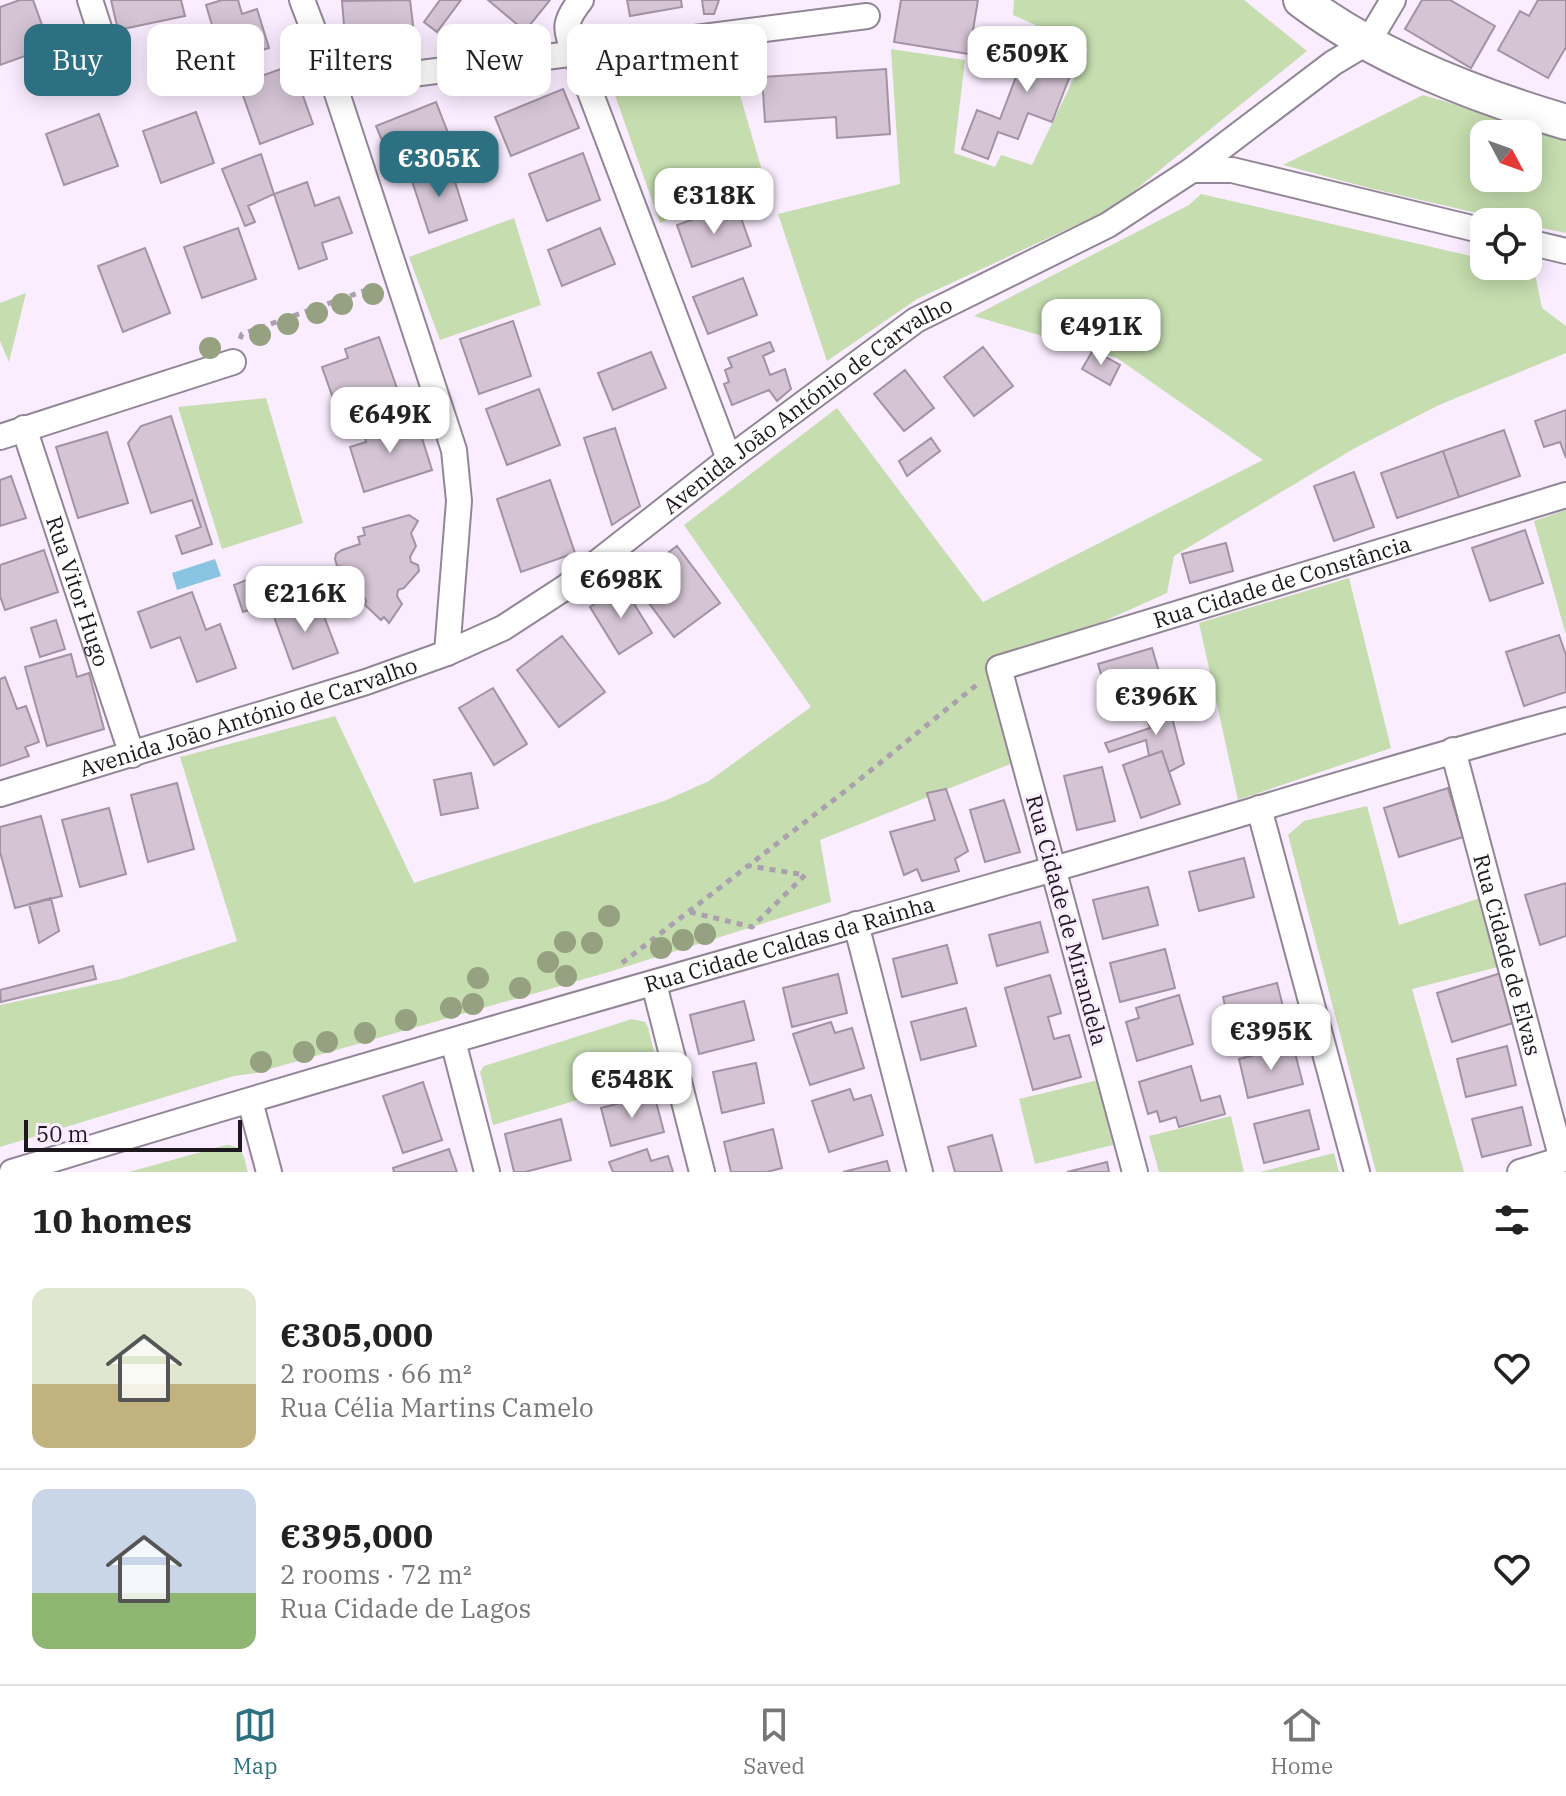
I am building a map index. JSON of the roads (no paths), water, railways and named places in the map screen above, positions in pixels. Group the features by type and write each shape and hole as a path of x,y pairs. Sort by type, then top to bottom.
{"street":[{"path":"90,0 98,24"},
{"path":"302,0 311,24"},
{"path":"568,24 570,14 581,0"},
{"path":"1301,0 1368,42 1466,88 1562,113"},
{"path":"1368,42 1393,0"},
{"path":"767,28 867,16"},
{"name":"Avenida João António de Carvalho","path":"0,794 366,682 447,653 503,628 566,587 729,459 916,320 1108,225 1192,170 1333,63 1368,42"},
{"path":"421,72 567,53"},
{"path":"338,96 454,450 459,501 447,653"},
{"path":"592,96 729,459"},
{"path":"1192,170 1232,170 1470,228"},
{"path":"1542,245 1566,251"},
{"path":"0,437 233,362"},
{"name":"Rua Vitor Hugo","path":"24,428 132,755"},
{"name":"Rua Cidade de Constância","path":"999,668 1566,495"},
{"name":"Rua Cidade de Mirandela","path":"999,668 1135,1172"},
{"name":"Rua Cidade Caldas da Rainha","path":"12,1172 42,1168 250,1101 453,1041 1053,869 1453,750 1566,720"},
{"name":"Rua Cidade de Elvas","path":"1453,750 1564,1159"},
{"path":"1259,808 1357,1172"},
{"path":"856,924 920,1172"},
{"path":"654,984 702,1172"},
{"path":"453,1041 487,1172"},
{"path":"250,1101 269,1172"},
{"path":"1520,1172 1564,1159"}],"water":[{"path":"215,559 221,576 177,590 172,573"}]}
